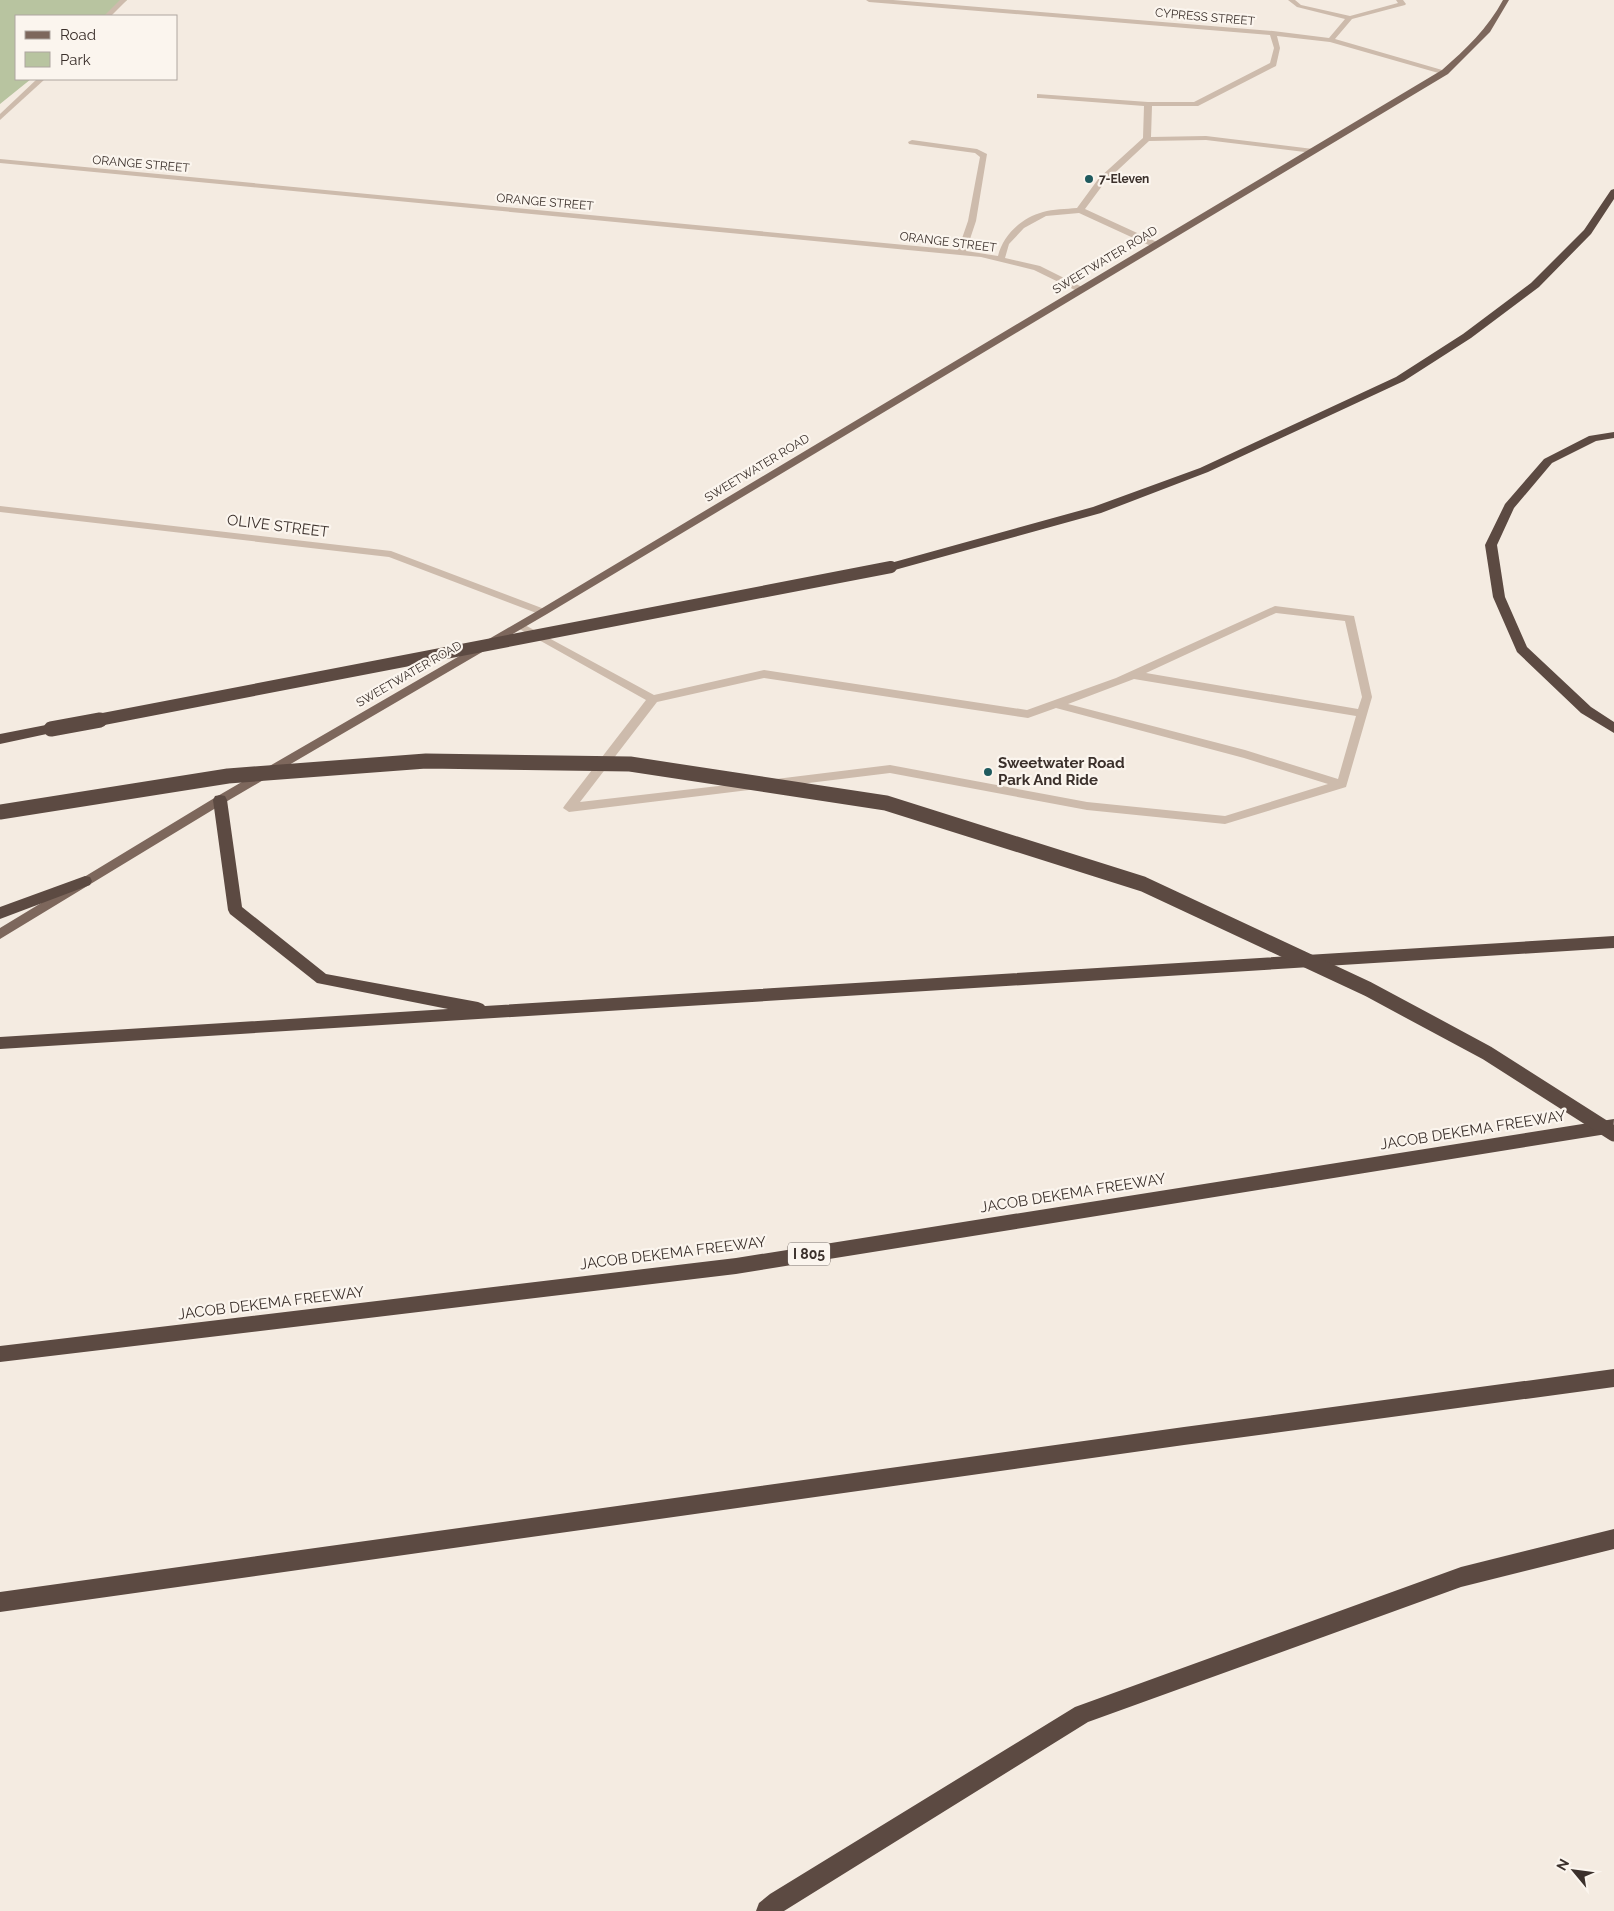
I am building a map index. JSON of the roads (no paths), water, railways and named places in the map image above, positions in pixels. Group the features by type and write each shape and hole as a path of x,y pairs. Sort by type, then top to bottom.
{"highway":[{"path":"0,739 891,567 1097,510 1204,470 1400,379 1467,336 1535,284 1588,232 1614,192"},
{"path":"1614,435 1593,438 1548,461 1509,507 1491,545 1499,597 1522,649 1586,710 1614,728"},
{"path":"0,812 228,776 426,761 630,764 886,803 1143,884 1368,989 1487,1053 1614,1134"},
{"path":"220,800 235,910 322,979 502,1012"},
{"path":"0,913 85,881"},
{"path":"0,1043 1614,942"},
{"name":"JACOB DEKEMA FREEWAY","path":"0,1354 736,1266 1614,1126"},
{"path":"0,1602 1194,1434 1614,1378"},
{"path":"772,1906 1082,1714 1461,1577 1614,1539"}],"main road":[{"name":"SWEETWATER ROAD","path":"0,934 220,800 519,626 1445,72 1474,46 1499,15 1506,0"}],"street":[{"path":"108,15 124,0"},
{"name":"CYPRESS STREET","path":"869,0 1331,40 1445,72"},
{"path":"1292,0 1299,6 1350,18 1403,4 1399,0"},
{"path":"1331,40 1350,18"},
{"path":"1040,96 1148,104 1196,104 1273,64 1277,48 1273,34"},
{"path":"0,118 40,80"},
{"path":"1147,139 1148,104"},
{"path":"1080,210 1102,180 1147,139 1206,138 1313,151"},
{"path":"912,142 977,151 984,156 972,222 961,253"},
{"name":"ORANGE STREET","path":"0,161 961,253 1001,259 1036,268 1081,290"},
{"path":"1001,259 1005,243 1021,226 1044,214 1080,210 1156,245"},
{"name":"OLIVE STREET","path":"0,509 390,554 542,612"},
{"path":"1275,609 1350,618 1366,697 1342,784 1226,820 1087,806 890,770 569,808 653,699 764,674 1028,714 1133,675 1275,609"},
{"path":"519,626 653,699"},
{"path":"1133,675 1362,713"},
{"path":"1054,704 1245,754 1342,784"}],"place":[{"name":"7-Eleven","path":"1089,179"},
{"name":"Sweetwater Road Park And Ride","path":"988,772"}]}
